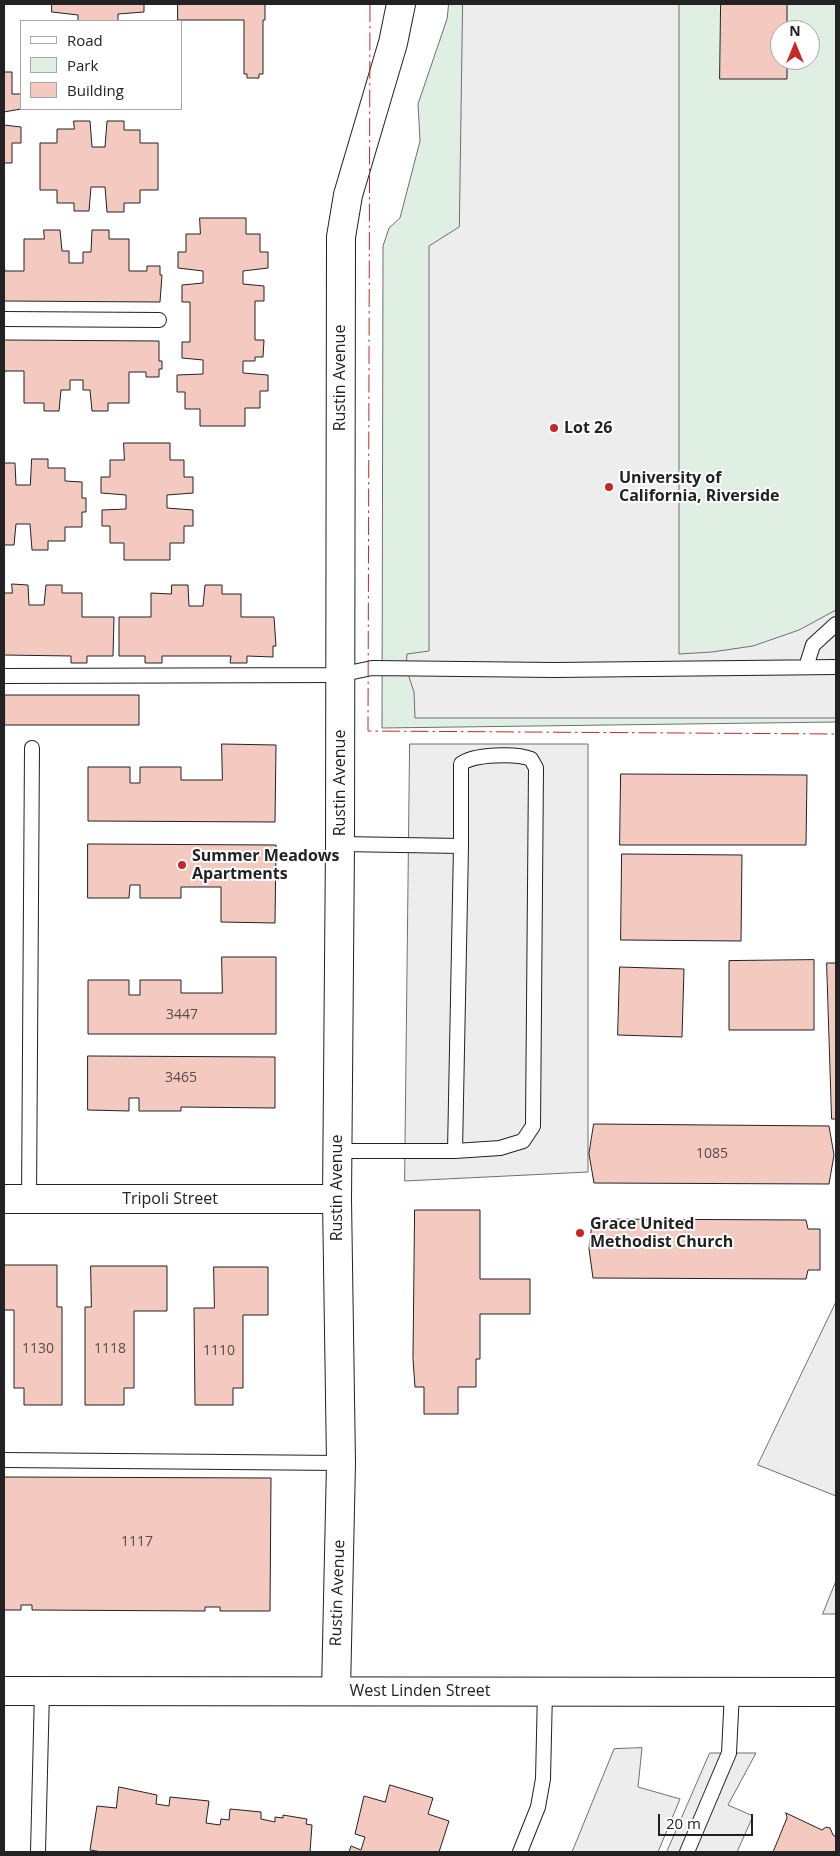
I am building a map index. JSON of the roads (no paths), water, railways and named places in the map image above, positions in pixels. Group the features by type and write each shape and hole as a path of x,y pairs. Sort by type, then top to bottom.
{"street":[{"name":"Rustin Avenue","path":"336,1691 341,1464 337,1151 340,844 341,237 348,195 393,43 400,4"},
{"name":"Tripoli Street","path":"16,1200 337,1199"},
{"name":"West Linden Street","path":"4,1691 836,1692"}],"lane":[{"path":"4,319 159,320"},
{"path":"806,667 814,645 831,626 836,624"},
{"path":"4,676 340,675 372,668 554,670 836,667"},
{"path":"16,1200 32,748"},
{"path":"337,1151 455,1151 508,1146 523,1141 533,1126 536,768 532,759 523,756 468,758 461,764 455,1151"},
{"path":"340,844 461,846"},
{"path":"4,1460 341,1464"},
{"path":"38,1852 42,1691"},
{"path":"520,1852 538,1807 542,1779 545,1691"},
{"path":"686,1852 729,1753 732,1692"}],"place":[{"name":"Lot 26","path":"554,428"},
{"name":"University of California, Riverside","path":"609,487"},
{"name":"Summer Meadows Apartments","path":"182,865"},
{"name":"Grace United Methodist Church","path":"580,1233"}]}
